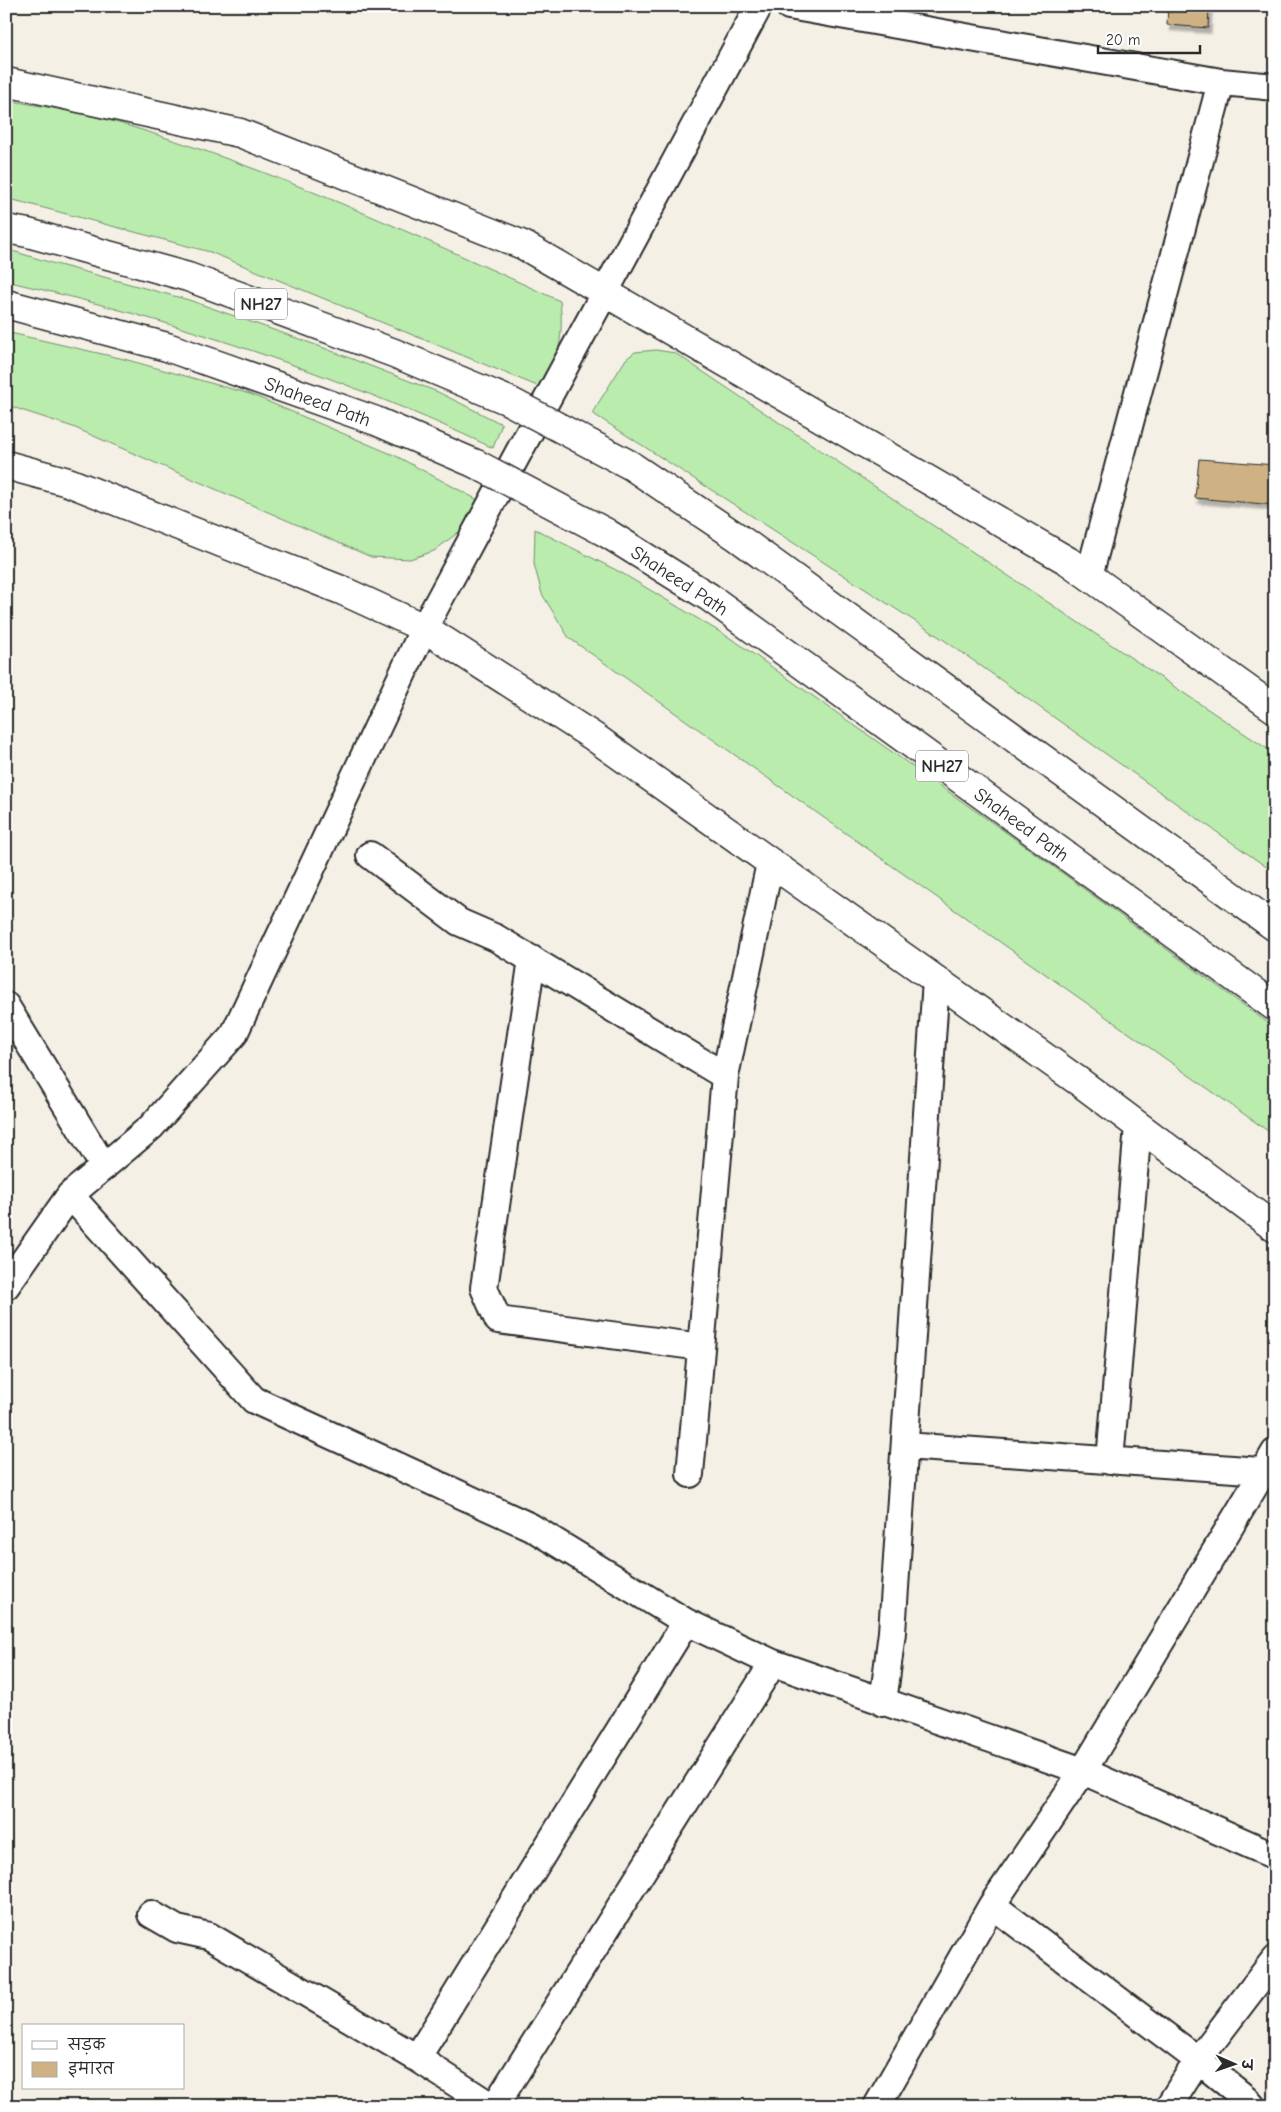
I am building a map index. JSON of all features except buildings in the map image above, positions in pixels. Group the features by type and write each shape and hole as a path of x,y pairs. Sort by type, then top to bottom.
{"main road":[{"path":"6,82 240,133 523,245 1068,560 1275,709"},
{"name":"NH27","path":"6,229 28,233 188,277 394,353 509,401 630,465 737,537 1275,927"},
{"name":"Shaheed Path","path":"6,304 167,347 376,421 476,464 605,532 709,597 1275,1007"},
{"path":"6,466 68,482 341,590 424,628 594,737 936,980 1275,1228"}],"street":[{"path":"6,1286 70,1195 151,1127 234,1034 424,628 759,6"},
{"path":"789,6 1221,82 1275,87"},
{"path":"1089,576 1221,82"},
{"path":"370,855 459,922 496,938 725,1076"},
{"path":"690,1474 725,1076 770,863"},
{"path":"532,959 484,1288 498,1320 701,1347"},
{"path":"883,1703 892,1632 936,980"},
{"path":"6,1006 104,1166"},
{"path":"1110,1461 1138,1126"},
{"path":"70,1195 254,1400 531,1527 686,1622 773,1663 883,1703 1083,1771 1275,1856"},
{"path":"905,1446 1110,1461 1269,1461"},
{"path":"877,2106 992,1906 1083,1771 1269,1461"},
{"path":"417,2058 686,1622"},
{"path":"495,2106 773,1663"},
{"path":"992,1906 1198,2060 1245,2098 1252,2106"},
{"path":"151,1914 177,1929 209,1936 417,2058 491,2106"},
{"path":"1169,2106 1198,2060 1275,1960"}],"green space":[{"path":"6,100 68,111 114,122 239,163 401,229 560,301 561,336 547,390 210,252 6,198"},
{"path":"6,249 189,300 316,345 438,392 502,424 493,448 375,396 254,351 131,313 6,281"},
{"path":"6,332 124,359 250,394 396,456 478,500 460,531 434,551 410,559 371,557 73,427 6,405"},
{"path":"656,350 675,353 1275,754 1275,873 944,640 592,413 626,359 635,352"},
{"path":"535,529 620,572 735,641 1028,848 1275,1028 1275,1136 569,638 542,594 534,564"}]}
